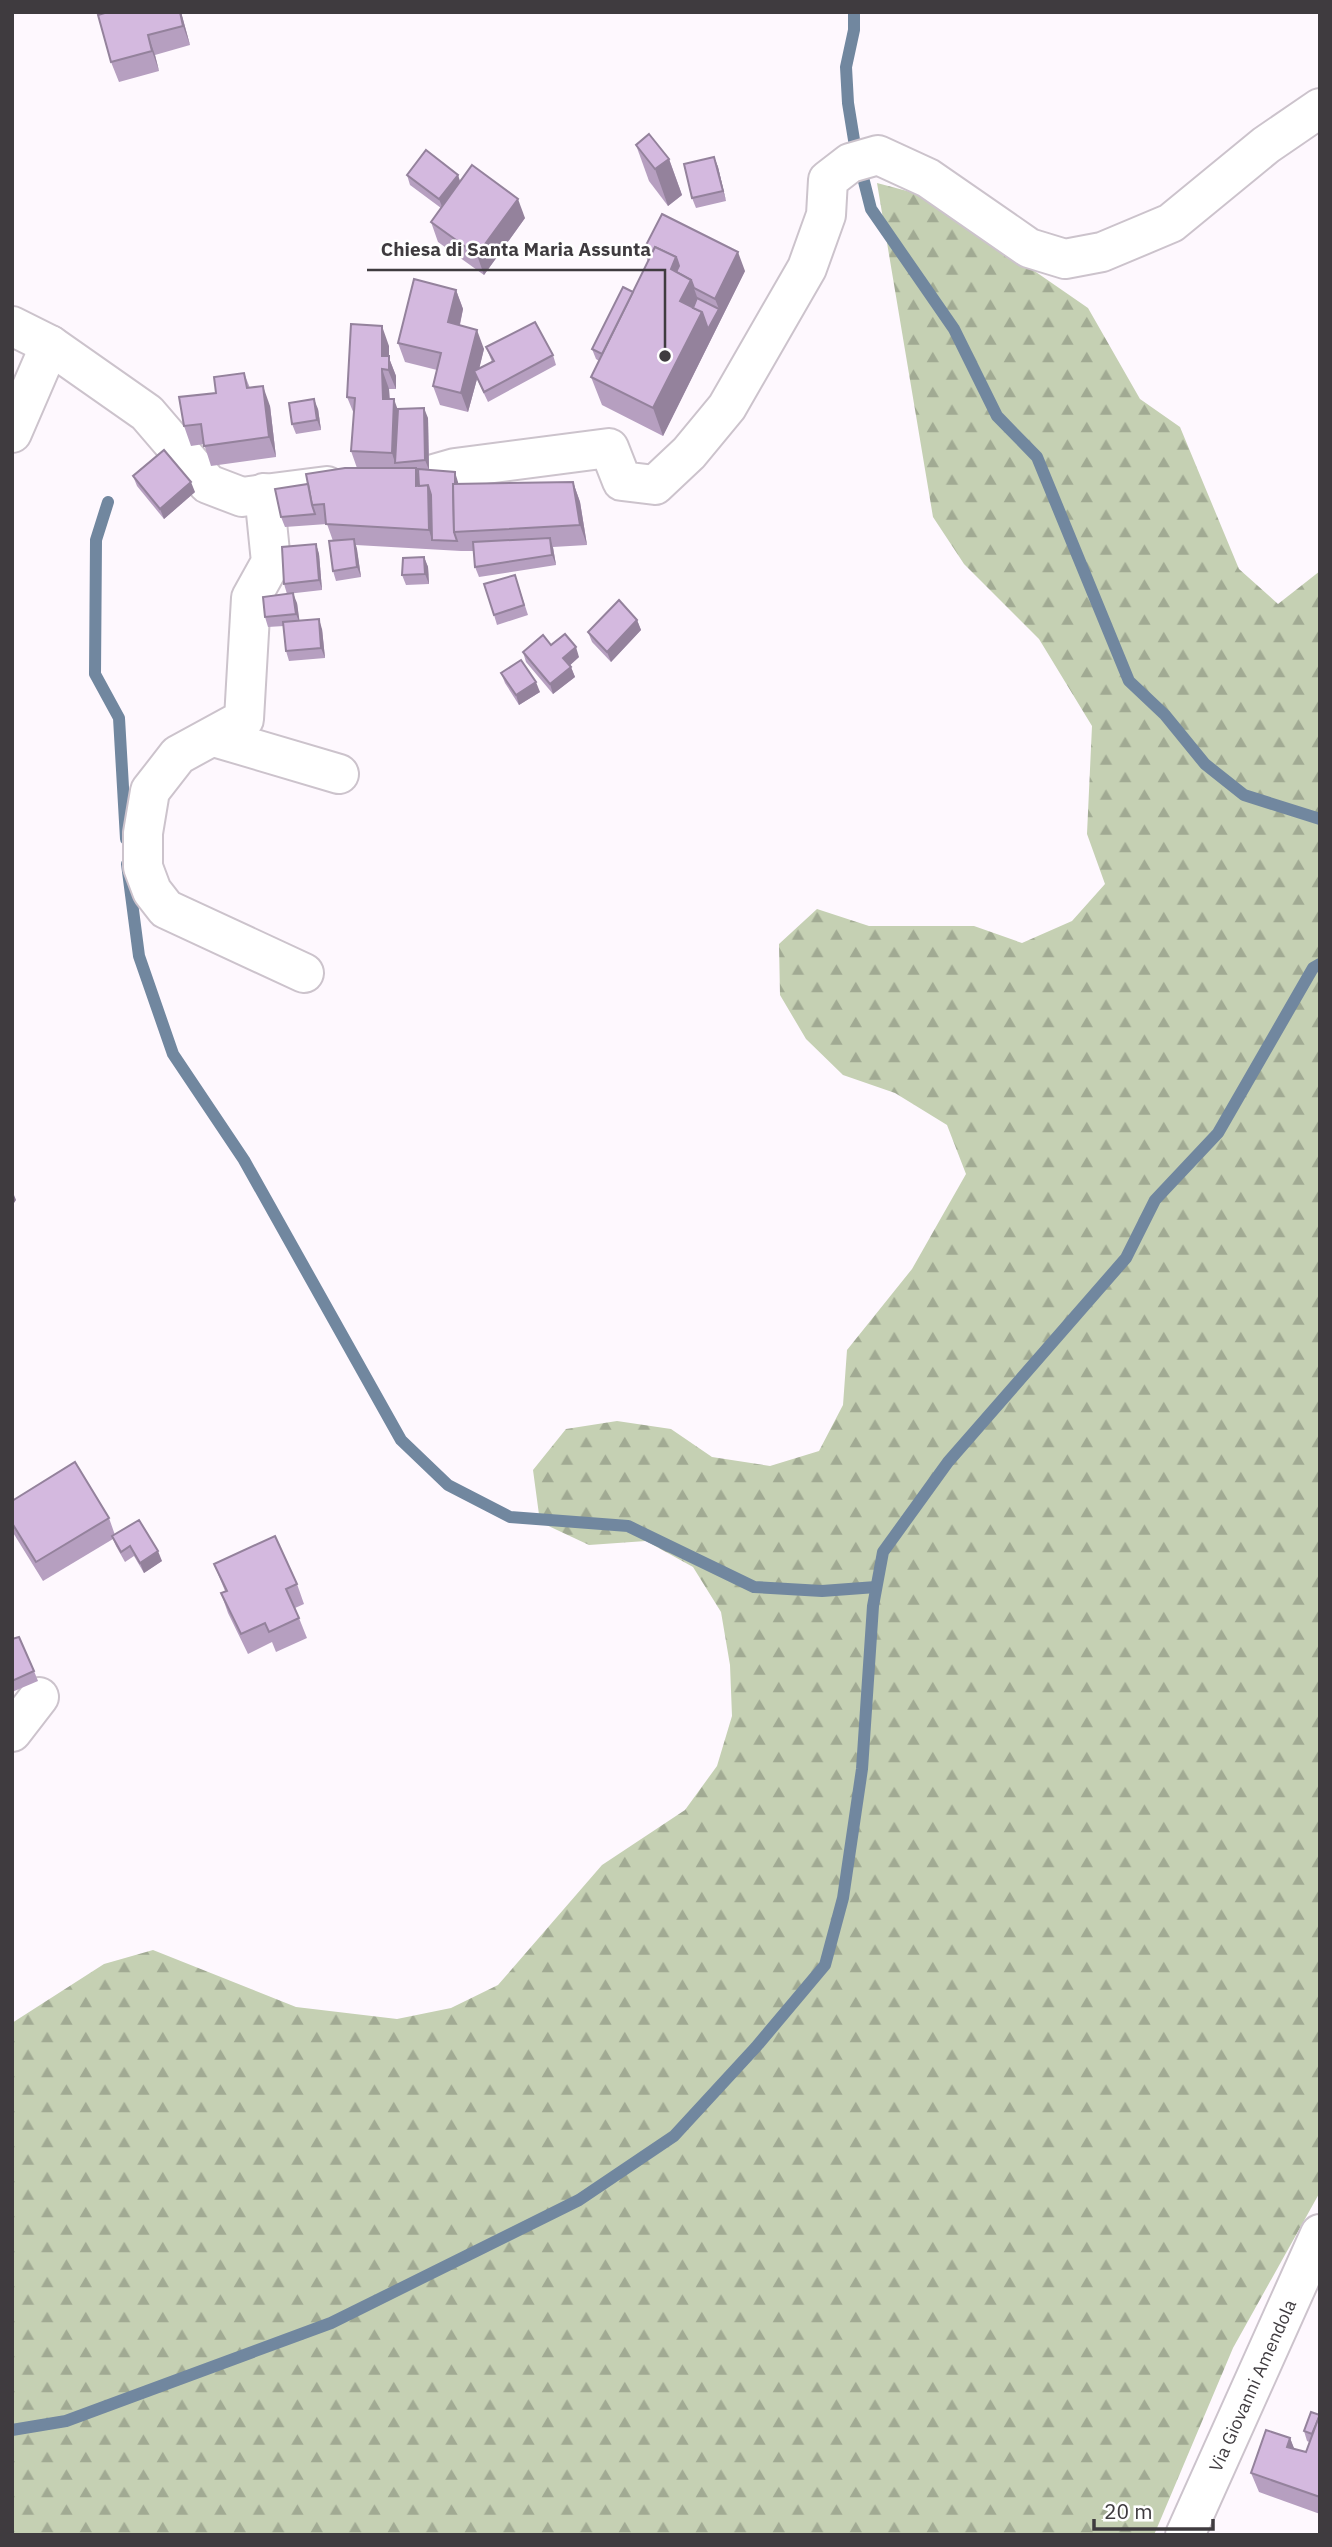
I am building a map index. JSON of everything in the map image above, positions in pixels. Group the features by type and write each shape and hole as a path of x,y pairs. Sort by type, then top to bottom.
{"street":[{"path":"12,326 50,345 147,414 208,484 242,497 361,482 413,480 455,468 609,448 622,481 655,485 689,453 727,407 807,268 825,215 828,180 850,163 878,155 929,178 1029,248 1065,259 1102,251 1171,223 1266,145 1320,108"},
{"path":"12,433 50,345"},
{"path":"264,493 271,562 251,598 244,719 178,755 150,791 143,833 143,867 147,879 166,909 304,973"},
{"path":"214,737 339,774"},
{"path":"12,1732 39,1697"},
{"name":"Via Giovanni Amendola","path":"1185,2535 1203,2517 1320,2235"}],"green space":[{"path":"877,183 926,196 1088,308 1140,399 1180,427 1239,569 1278,604 1320,571 1320,2192 1233,2348 1154,2535 12,2535 12,2023 104,1964 153,1950 296,2007 397,2019 451,2008 498,1985 602,1865 685,1810 717,1766 732,1716 730,1665 721,1612 693,1567 646,1541 589,1545 540,1522 533,1470 566,1429 617,1421 671,1429 712,1457 770,1466 819,1451 843,1405 847,1350 912,1269 966,1174 947,1125 895,1093 843,1075 806,1039 780,995 779,944 817,909 869,926 974,926 1022,943 1072,921 1105,884 1087,834 1092,726 1039,639 964,564 933,517"}],"building":[{"path":"108,12 180,12 183,26 148,35 152,51 111,62 98,15"},
{"path":"649,134 669,159 655,169 636,145"},
{"path":"426,150 458,175 439,199 407,175"},
{"path":"714,157 723,191 692,198 684,164"},
{"path":"472,165 518,199 477,255 431,222"},
{"path":"662,214 738,252 715,299 694,288 691,280 676,272 679,266 676,257 655,247 652,253 644,249"},
{"path":"655,247 676,257 671,269 691,280 680,301 702,312 653,408 591,377"},
{"path":"414,279 456,290 448,322 477,330 461,393 433,386 441,353 398,343"},
{"path":"623,287 633,292 602,354 592,349"},
{"path":"697,298 719,309 708,329 702,312 693,308"},
{"path":"535,322 553,355 484,392 474,371 494,361 486,347"},
{"path":"351,324 382,326 382,356 389,356 389,370 382,369 383,399 394,399 392,453 351,451 355,398 347,397"},
{"path":"244,373 247,388 263,386 269,437 204,446 201,424 184,426 179,397 216,393 214,377"},
{"path":"314,399 317,420 292,424 289,403"},
{"path":"424,408 425,460 395,463 398,409"},
{"path":"164,450 191,482 160,509 133,476"},
{"path":"345,468 416,468 416,486 428,485 429,530 326,524 324,504 312,505 306,474"},
{"path":"418,469 455,472 454,532 457,541 432,540 431,495 428,485 419,486"},
{"path":"573,482 580,525 454,532 453,484"},
{"path":"308,484 315,514 281,517 275,489"},
{"path":"550,538 552,555 475,567 473,542"},
{"path":"354,539 357,567 333,571 329,541"},
{"path":"316,544 319,580 284,584 282,547"},
{"path":"424,557 425,574 402,575 403,558"},
{"path":"515,575 524,605 494,615 484,584"},
{"path":"293,593 296,614 265,617 263,597"},
{"path":"619,600 637,620 607,652 588,632"},
{"path":"319,619 321,648 286,651 283,622"},
{"path":"565,634 576,647 563,658 571,667 550,684 523,652 543,635 551,645"},
{"path":"521,660 536,682 516,695 501,673"},
{"path":"75,1462 109,1518 36,1562 12,1523 12,1501"},
{"path":"139,1520 158,1551 140,1563 130,1546 121,1552 112,1536"},
{"path":"275,1536 297,1584 286,1589 299,1618 269,1632 265,1623 241,1634 221,1593 227,1591 214,1564"},
{"path":"19,1637 34,1671 12,1681 12,1639"},
{"path":"1311,2412 1320,2415 1312,2434 1304,2431"},
{"path":"1320,2414 1320,2497 1251,2473 1266,2430 1290,2438 1287,2447 1306,2452"}],"waterway":[{"path":"854,12 854,30 846,67 848,103 855,146 871,209 954,329 997,416 1037,457 1129,681 1165,715 1205,764 1244,795 1320,819"},
{"path":"108,502 96,540 95,674 119,718 126,839"},
{"path":"127,864 139,956 173,1054 244,1160 401,1440 448,1485 510,1517 628,1526 754,1587 822,1591 876,1587"},
{"path":"12,2430 66,2421 331,2323 579,2200 674,2136 756,2047 825,1965 843,1898 862,1769 873,1606 883,1552 948,1462 1126,1258 1155,1200 1218,1133 1313,968 1320,964"}],"place":[{"name":"Chiesa di Santa Maria Assunta","path":"665,356"}]}
